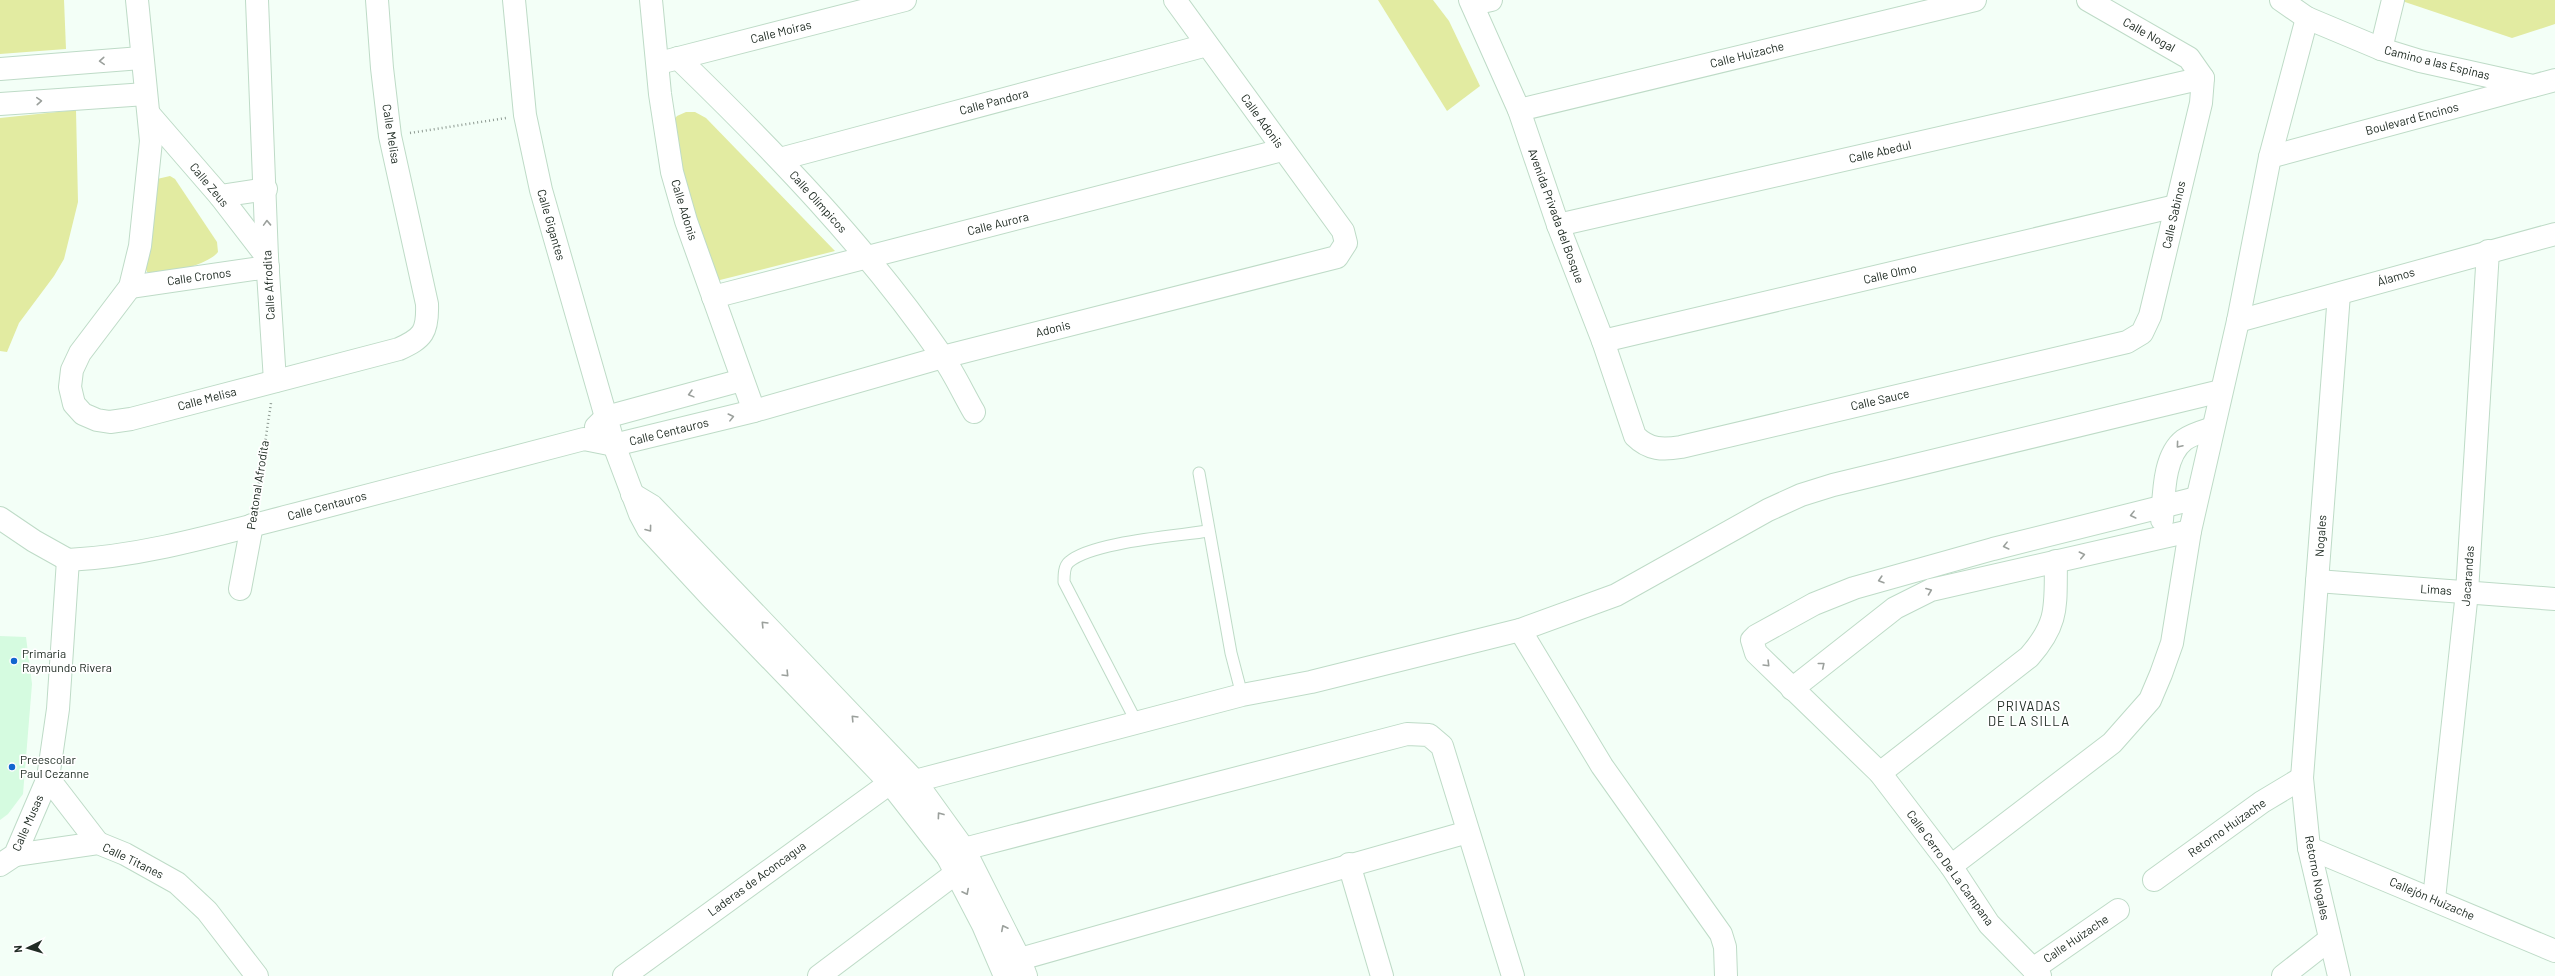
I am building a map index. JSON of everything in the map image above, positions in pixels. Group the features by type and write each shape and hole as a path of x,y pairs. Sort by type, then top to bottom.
{"street":[{"name":"Calle Melisa","path":"137,0 141,58 148,104 151,141 140,246 130,287 80,353 72,370 70,387 74,404 83,414 97,420 110,422 130,419 399,349 418,339 426,330 427,304 390,136 382,68 377,0"},
{"name":"Calle Afrodita","path":"257,0 268,262 275,381"},
{"name":"Calle Gigantes","path":"514,0 526,115 541,190 614,445 632,494 648,529 890,783 956,860"},
{"name":"Calle Adonis","path":"651,0 656,64 672,172 686,221 754,411"},
{"name":"Calle Moiras","path":"656,64 905,0"},
{"name":"Calle Adonis","path":"1175,0 1282,150 1338,223 1343,231 1346,243"},
{"name":"Calle Huizache","path":"1519,110 1976,0"},
{"name":"Calle Nogal","path":"2088,0 2189,58 2202,78"},
{"name":"Camino a las Espinas","path":"2281,0 2307,18 2381,49 2420,61 2533,86"},
{"path":"2381,49 2393,0"},
{"name":"Avenida Privada del Bosque","path":"1478,1 1519,110 1558,225 1603,341 1636,436"},
{"path":"1951,866 2112,743 2150,700 2172,643 2190,531 2238,321 2270,157 2307,18"},
{"name":"Calle Pandora","path":"780,159 1207,45"},
{"path":"0,69 141,58"},
{"name":"Calle Olímpicos","path":"678,58 780,159 867,258 943,357 974,412"},
{"name":"Calle Sabinos","path":"2127,342 2142,334 2148,323 2201,103 2202,78"},
{"name":"Calle Abedul","path":"1558,225 2202,78"},
{"name":"Boulevard Encinos","path":"2270,157 2555,80"},
{"path":"0,104 148,104"},
{"name":"Calle Zeus","path":"148,104 220,196 268,262"},
{"name":"Calle Aurora","path":"713,297 1282,150"},
{"path":"220,196 266,189"},
{"name":"Calle Olmo","path":"1603,341 2176,206"},
{"name":"Álamos","path":"2238,321 2555,234"},
{"name":"Adonis","path":"754,411 943,357 1327,260 1337,257 1346,243"},
{"name":"Jacarandas","path":"2434,899 2467,592 2488,252"},
{"name":"Calle Cronos","path":"130,287 268,262"},
{"name":"Nogales","path":"2302,778 2339,294"},
{"name":"Calle Sauce","path":"1636,436 1641,442 1658,449 1681,447 2127,342"},
{"path":"584,439 606,417 742,380"},
{"path":"890,783 915,781 1242,695 1311,682 1520,630 1616,595 1768,510 1801,495 1833,485 2221,391"},
{"name":"Calle Centauros","path":"68,560 96,559 145,551 252,525 584,439 614,445 754,411"},
{"path":"2160,537 2168,470 2176,447 2191,436 2213,428"},
{"path":"632,494 652,506 915,781 1013,969 1349,864 1468,832"},
{"path":"2163,508 2198,498"},
{"name":"Calle Cerro De La Campana","path":"2036,972 1989,924 1951,866 1880,773 1792,689 1756,653 1752,646 1756,636 1814,604 1854,588 1993,549 2163,508"},
{"path":"0,518 34,542 68,560"},
{"name":"Peatonal Afrodita","path":"240,589 252,525"},
{"path":"1792,689 1878,620 1910,599 1956,583 2190,531"},
{"name":"Calle Musas","path":"7,860 48,778 58,709 68,560"},
{"path":"1880,773 2029,657 2042,642 2050,631 2054,617 2056,561"},
{"name":"Limas","path":"2318,581 2555,600"},
{"path":"1520,630 1602,766 1721,934 1725,947 1726,976"},
{"path":"819,976 956,860 1407,734 1429,735 1442,746 1513,976"},
{"path":"48,778 98,843"},
{"name":"Retorno Nogales","path":"2302,778 2309,848 2339,976"},
{"name":"Retorno Huizache","path":"2154,880 2262,802 2302,778"},
{"name":"Laderas de Aconcagua","path":"624,976 890,783"},
{"name":"Calle Titanes","path":"7,860 98,843 151,867 176,883 206,911 256,976"},
{"name":"Callejón Huizache","path":"2309,848 2434,899 2555,951"},
{"path":"1349,864 1382,976"},
{"name":"Calle Huizache","path":"2036,972 2118,910"},
{"path":"2283,976 2330,940"}],"lane":[{"path":"1199,472 1208,531 1242,695"},
{"path":"1137,723 1064,582 1064,572 1068,562 1090,550 1208,531"}],"path":[{"path":"390,136 526,115"},
{"name":"Peatonal Afrodita","path":"252,525 275,381"}],"shaded area":[{"path":"0,636 26,637 32,684 23,794 8,814 0,820"}],"green space":[{"path":"0,0 64,0 66,49 0,54"},
{"path":"1378,0 1433,0 1449,21 1480,86 1447,111"},
{"path":"2399,0 2555,0 2555,24 2512,38"},
{"path":"76,110 78,202 64,259 54,276 19,323 7,352 0,351 0,118"},
{"path":"686,112 695,112 706,118 835,251 712,282 679,177 672,122 677,116"},
{"path":"170,176 175,179 217,242 218,252 213,257 196,265 174,271 155,273 147,272 144,264 157,179"}],"place":[{"name":"Primaria Raymundo Rivera","path":"14,661"},
{"name":"Preescolar Paul Cezanne","path":"12,767"}],"district":[{"name":"PRIVADAS DE LA SILLA","path":"2029,714"}]}
